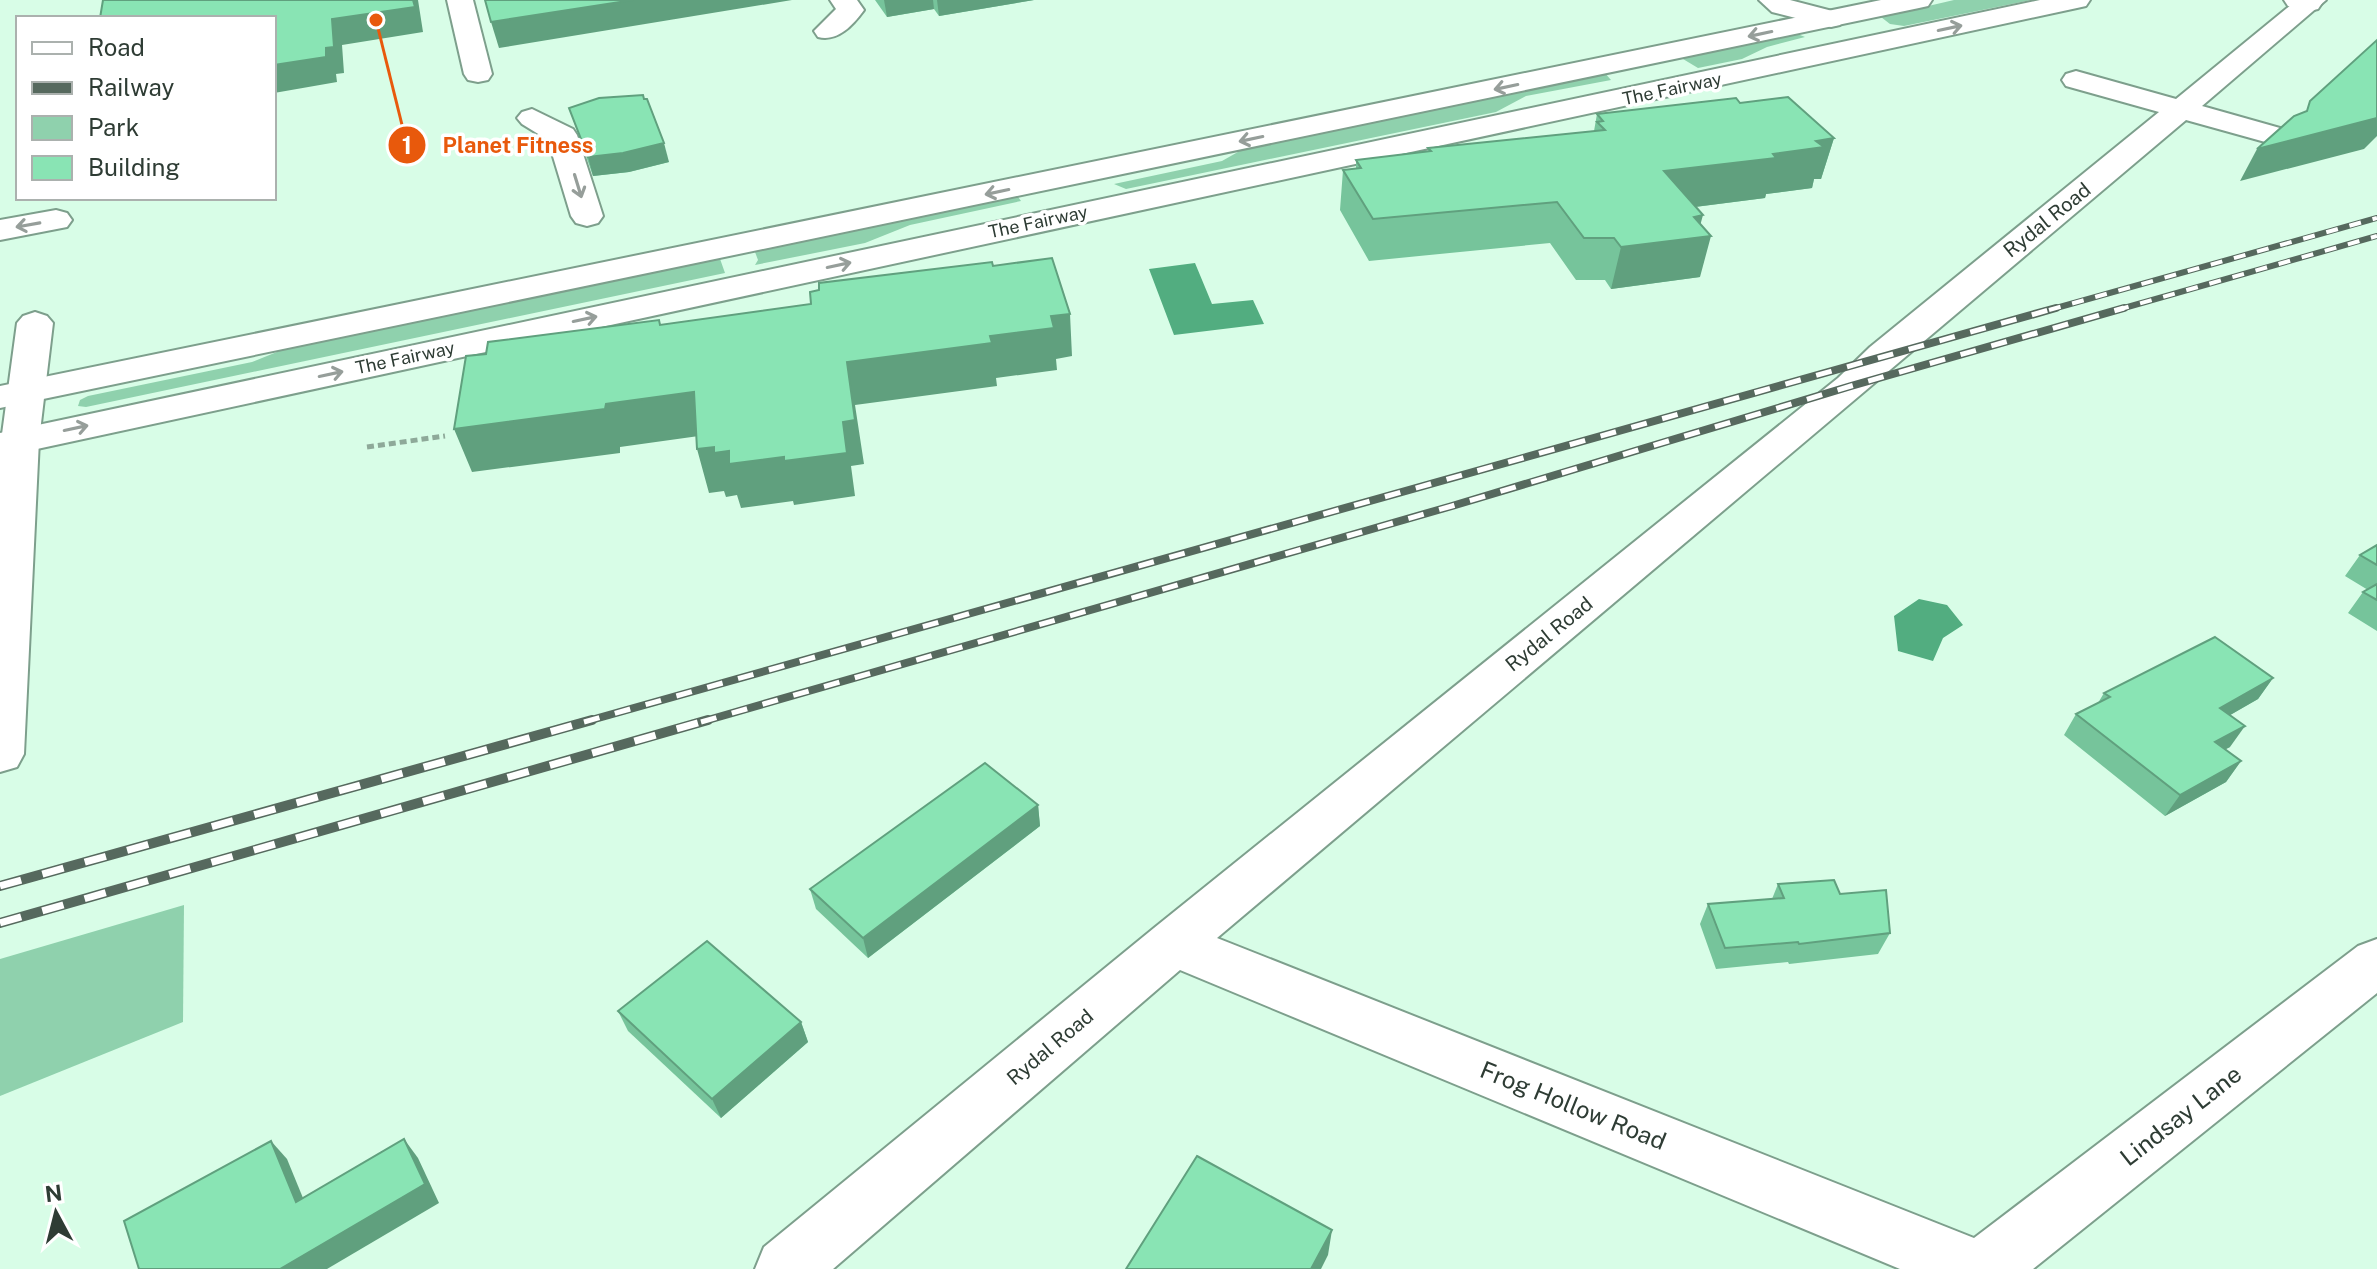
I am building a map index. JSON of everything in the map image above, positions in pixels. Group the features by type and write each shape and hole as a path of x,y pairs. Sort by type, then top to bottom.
{"main road":[{"path":"460,0 478,74"},
{"path":"828,31 851,10 843,0"},
{"path":"1772,0 1781,6 1826,9 1874,45"},
{"name":"The Fairway","path":"13,395 1826,9 1919,0"},
{"name":"The Fairway","path":"10,443 2077,0"},
{"name":"Rydal Road","path":"786,1269 1173,944 1851,386 1883,355 2183,108 2306,1"},
{"path":"2076,80 2276,136"},
{"path":"532,118 562,135 587,216"},
{"path":"0,230 56,220"},
{"path":"0,754 13,395 35,323"},
{"name":"Frog Hollow Road","path":"1173,944 1974,1269"},
{"name":"Lindsay Lane","path":"1984,1269 2377,962"}],"path":[{"path":"367,447 445,436"}],"green space":[{"path":"1954,0 2031,0 1904,26 1890,24 1881,17"},
{"path":"1795,33 1805,37 1767,47 1742,59 1698,68 1683,59 1688,56"},
{"path":"1604,72 1611,80 1526,96 1496,112 1126,189 1114,184 1222,161 1252,144"},
{"path":"1016,194 1021,201 910,225 865,243 755,265 758,260 755,252 749,249"},
{"path":"719,256 725,273 86,407 78,406 80,400 88,396 252,362 304,341"},
{"path":"184,905 183,1022 0,1096 0,959"}],"shaded area":[{"path":"1195,263 1212,304 1253,300 1264,324 1174,335 1149,269"},
{"path":"1919,599 1947,605 1963,625 1943,638 1933,661 1898,651 1894,616"}],"building":[{"path":"103,0 413,0 415,7 332,19 334,47 326,48 326,57 276,65 276,16 100,16"},
{"path":"485,0 633,0 491,22"},
{"path":"2377,40 2377,118 2257,149 2294,116 2307,111 2310,101"},
{"path":"643,95 664,143 623,153 588,157 569,108 599,98"},
{"path":"1788,97 1834,138 1816,141 1824,147 1773,154 1776,158 1664,171 1703,215 1694,217 1711,236 1621,247 1614,238 1584,238 1557,202 1373,219 1343,170 1361,168 1356,160 1431,151 1428,148 1605,130 1597,122 1603,121 1597,114 1736,98 1740,103"},
{"path":"1052,258 1070,314 1051,316 1054,328 990,336 992,343 847,362 855,420 843,422 847,453 729,464 729,451 714,453 714,447 697,449 694,392 606,404 605,409 454,429 466,356 486,354 488,342 659,320 660,325 811,304 810,292 819,290 819,283 992,262 993,266"},
{"path":"2377,545 2377,565 2360,555"},
{"path":"2377,584 2377,600 2363,592"},
{"path":"2215,637 2273,678 2220,708 2245,726 2215,742 2241,761 2180,795 2076,714 2110,697 2104,693"},
{"path":"985,763 1038,805 863,938 810,889"},
{"path":"1834,880 1840,894 1886,890 1890,933 1799,944 1725,948 1708,904 1784,898 1778,884"},
{"path":"707,941 801,1022 712,1099 618,1011"},
{"path":"404,1139 425,1184 280,1269 139,1269 124,1221 271,1141 296,1202"},
{"path":"1197,1156 1332,1230 1311,1269 1126,1269"}],"railway":[{"path":"2049,310 2377,218"},
{"path":"2117,310 2377,236"},
{"path":"584,722 2056,308"},
{"path":"2117,310 2124,308"},
{"path":"701,722 1452,506 2117,310"},
{"path":"0,886 592,720"},
{"path":"0,923 708,720"}],"place":[{"name":"Planet Fitness","path":"376,20"}]}
